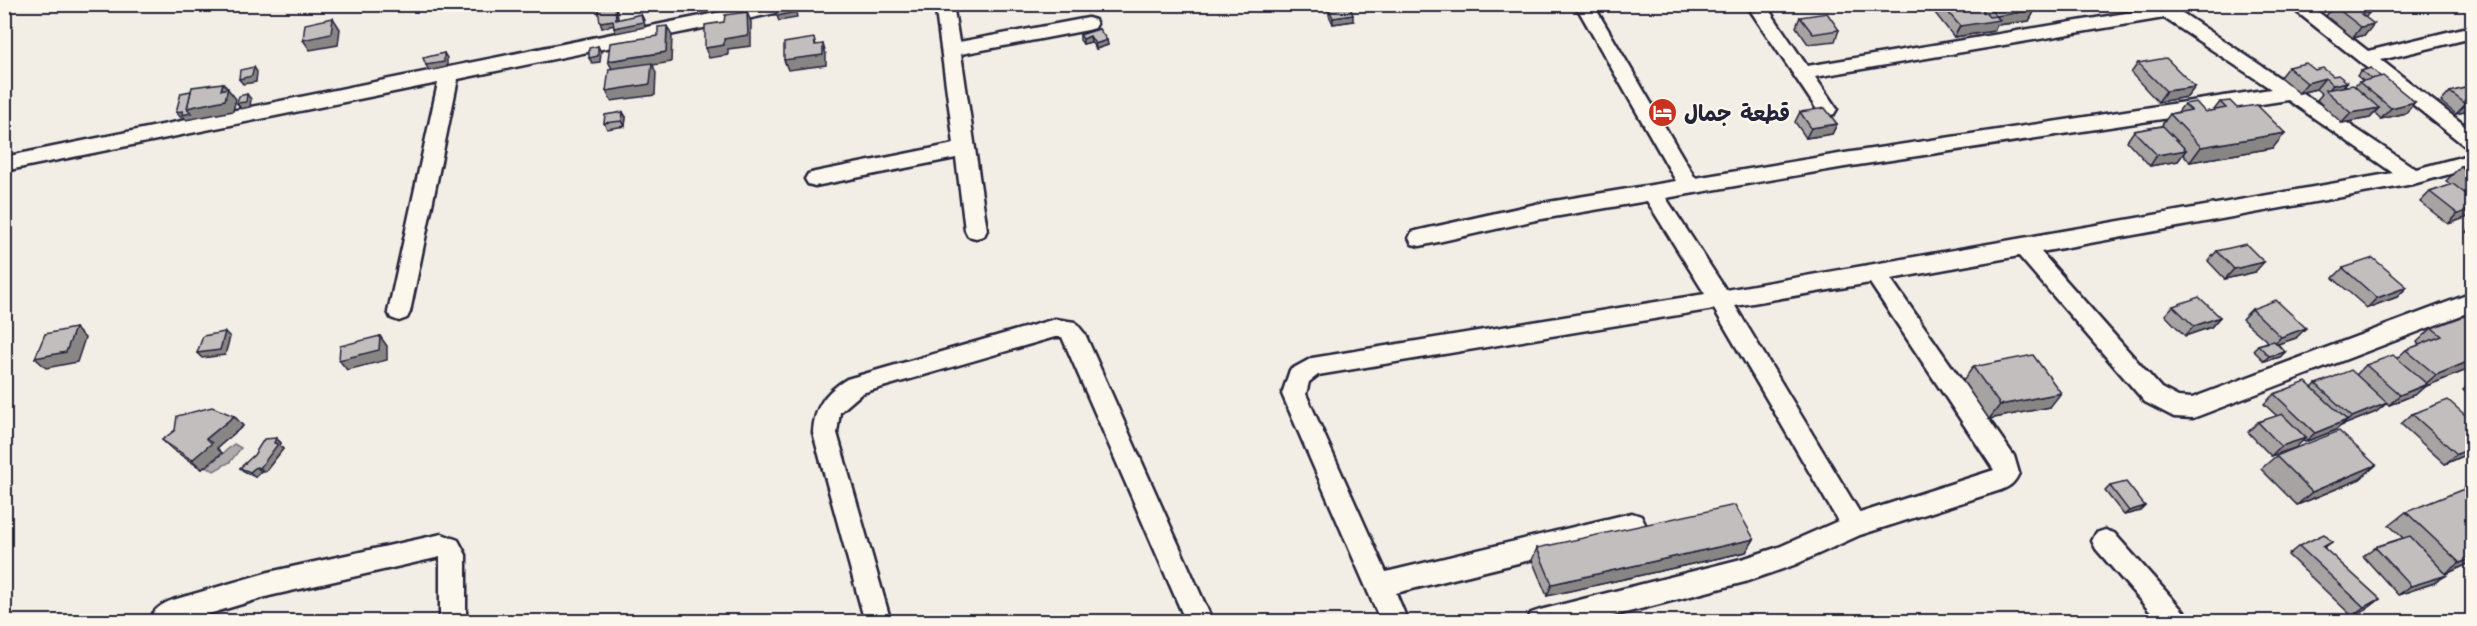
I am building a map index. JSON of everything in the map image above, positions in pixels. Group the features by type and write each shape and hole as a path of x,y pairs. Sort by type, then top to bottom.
{"street":[{"path":"4,164 449,76 790,4"},
{"path":"944,4 976,230"},
{"path":"1584,4 1690,186"},
{"path":"1755,4 1827,109"},
{"path":"2296,4 2472,141"},
{"path":"1802,73 2161,8 2291,93 2413,177"},
{"path":"952,49 1088,24"},
{"path":"2364,58 2472,32"},
{"path":"399,312 449,76"},
{"path":"1420,238 1536,212 1845,160 2291,93"},
{"path":"816,179 964,149"},
{"path":"1395,621 1294,393 1298,377 1312,367 1875,274 2413,177 2472,161"},
{"path":"1653,194 1719,298 1854,526"},
{"path":"2023,246 2153,396 2174,407 2193,408 2472,302"},
{"path":"1540,621 1745,570 1785,556 1854,526 2001,479 2007,473 2005,463 1875,274"},
{"path":"878,621 825,433 825,417 838,396 855,387 1055,328 1067,328 1074,334 1200,621"},
{"path":"1378,586 1632,524"},
{"path":"2105,542 2176,621"},
{"path":"161,621 173,612 269,584 442,546 449,548 453,555 453,621"}],"shaded area":[{"path":"234,444 241,448 230,462 214,471 207,467"}],"building":[{"path":"1941,4 1977,4 1989,17 1996,16 2000,20 1960,26"},
{"path":"1986,4 2030,4 2035,10 1996,16"},
{"path":"2347,4 2351,7 2359,6 2369,13 2361,14 2374,24 2361,27 2334,6"},
{"path":"615,5 616,20 641,14 643,22 614,28 613,20 600,22 598,9"},
{"path":"795,5 796,12 777,16 776,9"},
{"path":"1350,7 1353,15 1333,18 1329,9"},
{"path":"747,12 748,35 724,39 724,45 705,48 705,25 724,22 725,15"},
{"path":"1827,13 1839,30 1813,34 1800,17"},
{"path":"333,18 331,34 303,40 305,24"},
{"path":"667,26 666,52 608,61 610,43 658,36 658,27"},
{"path":"1099,29 1107,40 1095,44 1090,36 1083,39 1080,35"},
{"path":"814,38 815,45 823,44 823,55 784,60 784,43"},
{"path":"598,46 598,56 589,58 589,48"},
{"path":"444,53 444,62 426,65 423,58"},
{"path":"2166,58 2195,87 2166,91 2138,63"},
{"path":"652,63 650,84 606,91 609,69"},
{"path":"2306,63 2315,70 2323,68 2333,76 2338,75 2347,82 2333,85 2325,78 2307,83 2288,67"},
{"path":"254,67 252,76 239,79 240,70"},
{"path":"2371,68 2381,77 2372,79 2361,71"},
{"path":"2383,76 2415,102 2391,108 2359,82"},
{"path":"223,83 221,90 228,88 225,100 187,108 192,87"},
{"path":"2353,85 2379,108 2351,113 2325,90"},
{"path":"2472,86 2472,102 2466,104 2450,92"},
{"path":"191,91 187,108 191,113 182,115 183,111 176,112 181,93"},
{"path":"247,94 246,102 237,103 239,96"},
{"path":"2230,101 2237,108 2257,105 2285,133 2201,147 2170,114 2191,110 2184,104 2196,102 2205,112 2226,108 2220,102"},
{"path":"1825,108 1837,124 1811,128 1800,112"},
{"path":"623,112 622,121 604,123 605,115"},
{"path":"2163,126 2186,150 2157,155 2134,131"},
{"path":"2472,164 2472,176 2461,166"},
{"path":"2453,184 2472,199 2472,209 2458,214 2430,192"},
{"path":"2246,244 2264,262 2234,269 2217,251"},
{"path":"2373,258 2407,287 2377,298 2343,268"},
{"path":"2199,297 2220,317 2194,326 2173,306"},
{"path":"2276,300 2306,328 2281,337 2252,309"},
{"path":"2467,315 2472,319 2472,360 2436,375 2406,350 2442,336 2432,328"},
{"path":"75,328 66,352 35,358 45,334"},
{"path":"225,332 220,350 197,353 203,336"},
{"path":"380,336 379,350 339,360 340,346"},
{"path":"2274,341 2285,352 2269,356 2258,345"},
{"path":"2033,355 2061,393 2000,405 1973,367"},
{"path":"2393,355 2427,384 2400,395 2366,365"},
{"path":"2351,370 2387,403 2352,417 2316,384"},
{"path":"2306,382 2347,420 2315,433 2274,394"},
{"path":"2448,400 2472,421 2472,448 2457,454 2412,414"},
{"path":"212,407 234,416 206,439 212,443 192,460 162,440 175,430 177,416"},
{"path":"2282,414 2306,438 2281,446 2258,422"},
{"path":"2339,431 2376,465 2312,492 2276,456"},
{"path":"276,438 274,443 278,444 260,468 256,467 250,472 240,468 254,455 264,439"},
{"path":"2126,482 2145,506 2129,511 2110,486"},
{"path":"2464,489 2472,497 2472,558 2460,563 2406,512"},
{"path":"1735,505 1754,539 1552,584 1537,548"},
{"path":"2324,534 2332,542 2323,547 2380,599 2364,607 2299,546"},
{"path":"2410,536 2447,575 2411,586 2375,547"}],"place":[{"name":"قطعة جمال","path":"1663,113"}]}
